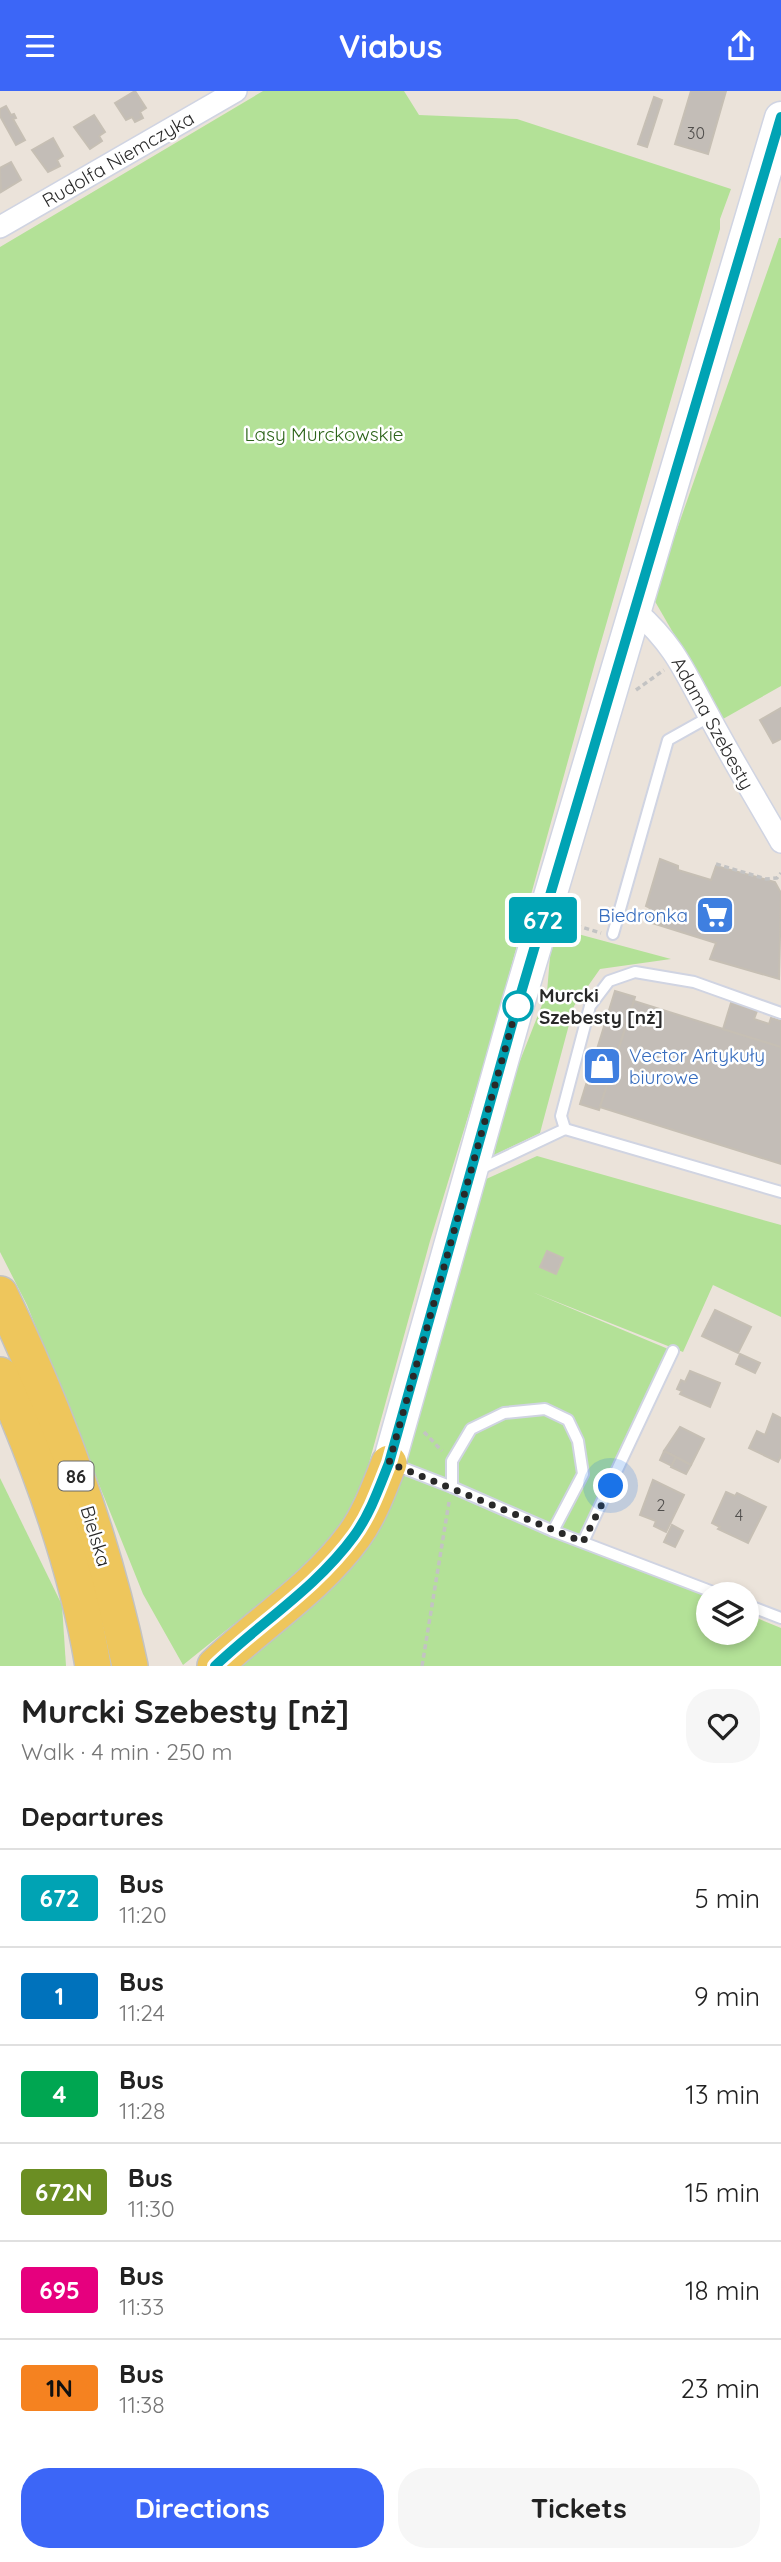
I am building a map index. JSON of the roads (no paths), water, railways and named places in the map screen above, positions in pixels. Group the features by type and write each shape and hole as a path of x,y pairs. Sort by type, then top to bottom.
{"main road":[{"name":"Bielska","path":"0,1294 47,1398 79,1486 104,1561 130,1666"},
{"name":"Bielska","path":"0,1375 40,1476 61,1541 93,1666"},
{"path":"215,1666 306,1589 334,1560 354,1536 370,1510 389,1463"}],"street":[{"name":"Rudolfa Niemczyka","path":"0,227 236,91"},
{"path":"389,1463 470,1173 781,118"},
{"name":"Adama Szebesty","path":"636,611 661,634 679,659 781,842"}],"lane":[{"path":"613,934 668,740 709,717"},
{"path":"565,1129 561,1116 590,1006 609,981 635,972 694,982 781,1013"},
{"path":"470,1173 488,1167 565,1129 781,1192"},
{"path":"583,1542 673,1351"},
{"path":"452,1487 452,1461 471,1429 504,1413 545,1409 568,1420 578,1441 583,1474 553,1531"},
{"path":"389,1463 553,1531 696,1586"},
{"path":"759,1610 781,1618"}],"place":[{"name":"Biedronka","path":"715,915"},
{"name":"Murcki Szebesty [nż]","path":"518,1006"},
{"name":"Vector Artykuły biurowe","path":"602,1066"}],"park label":[{"name":"Lasy Murckowskie","path":"324,434"}]}
